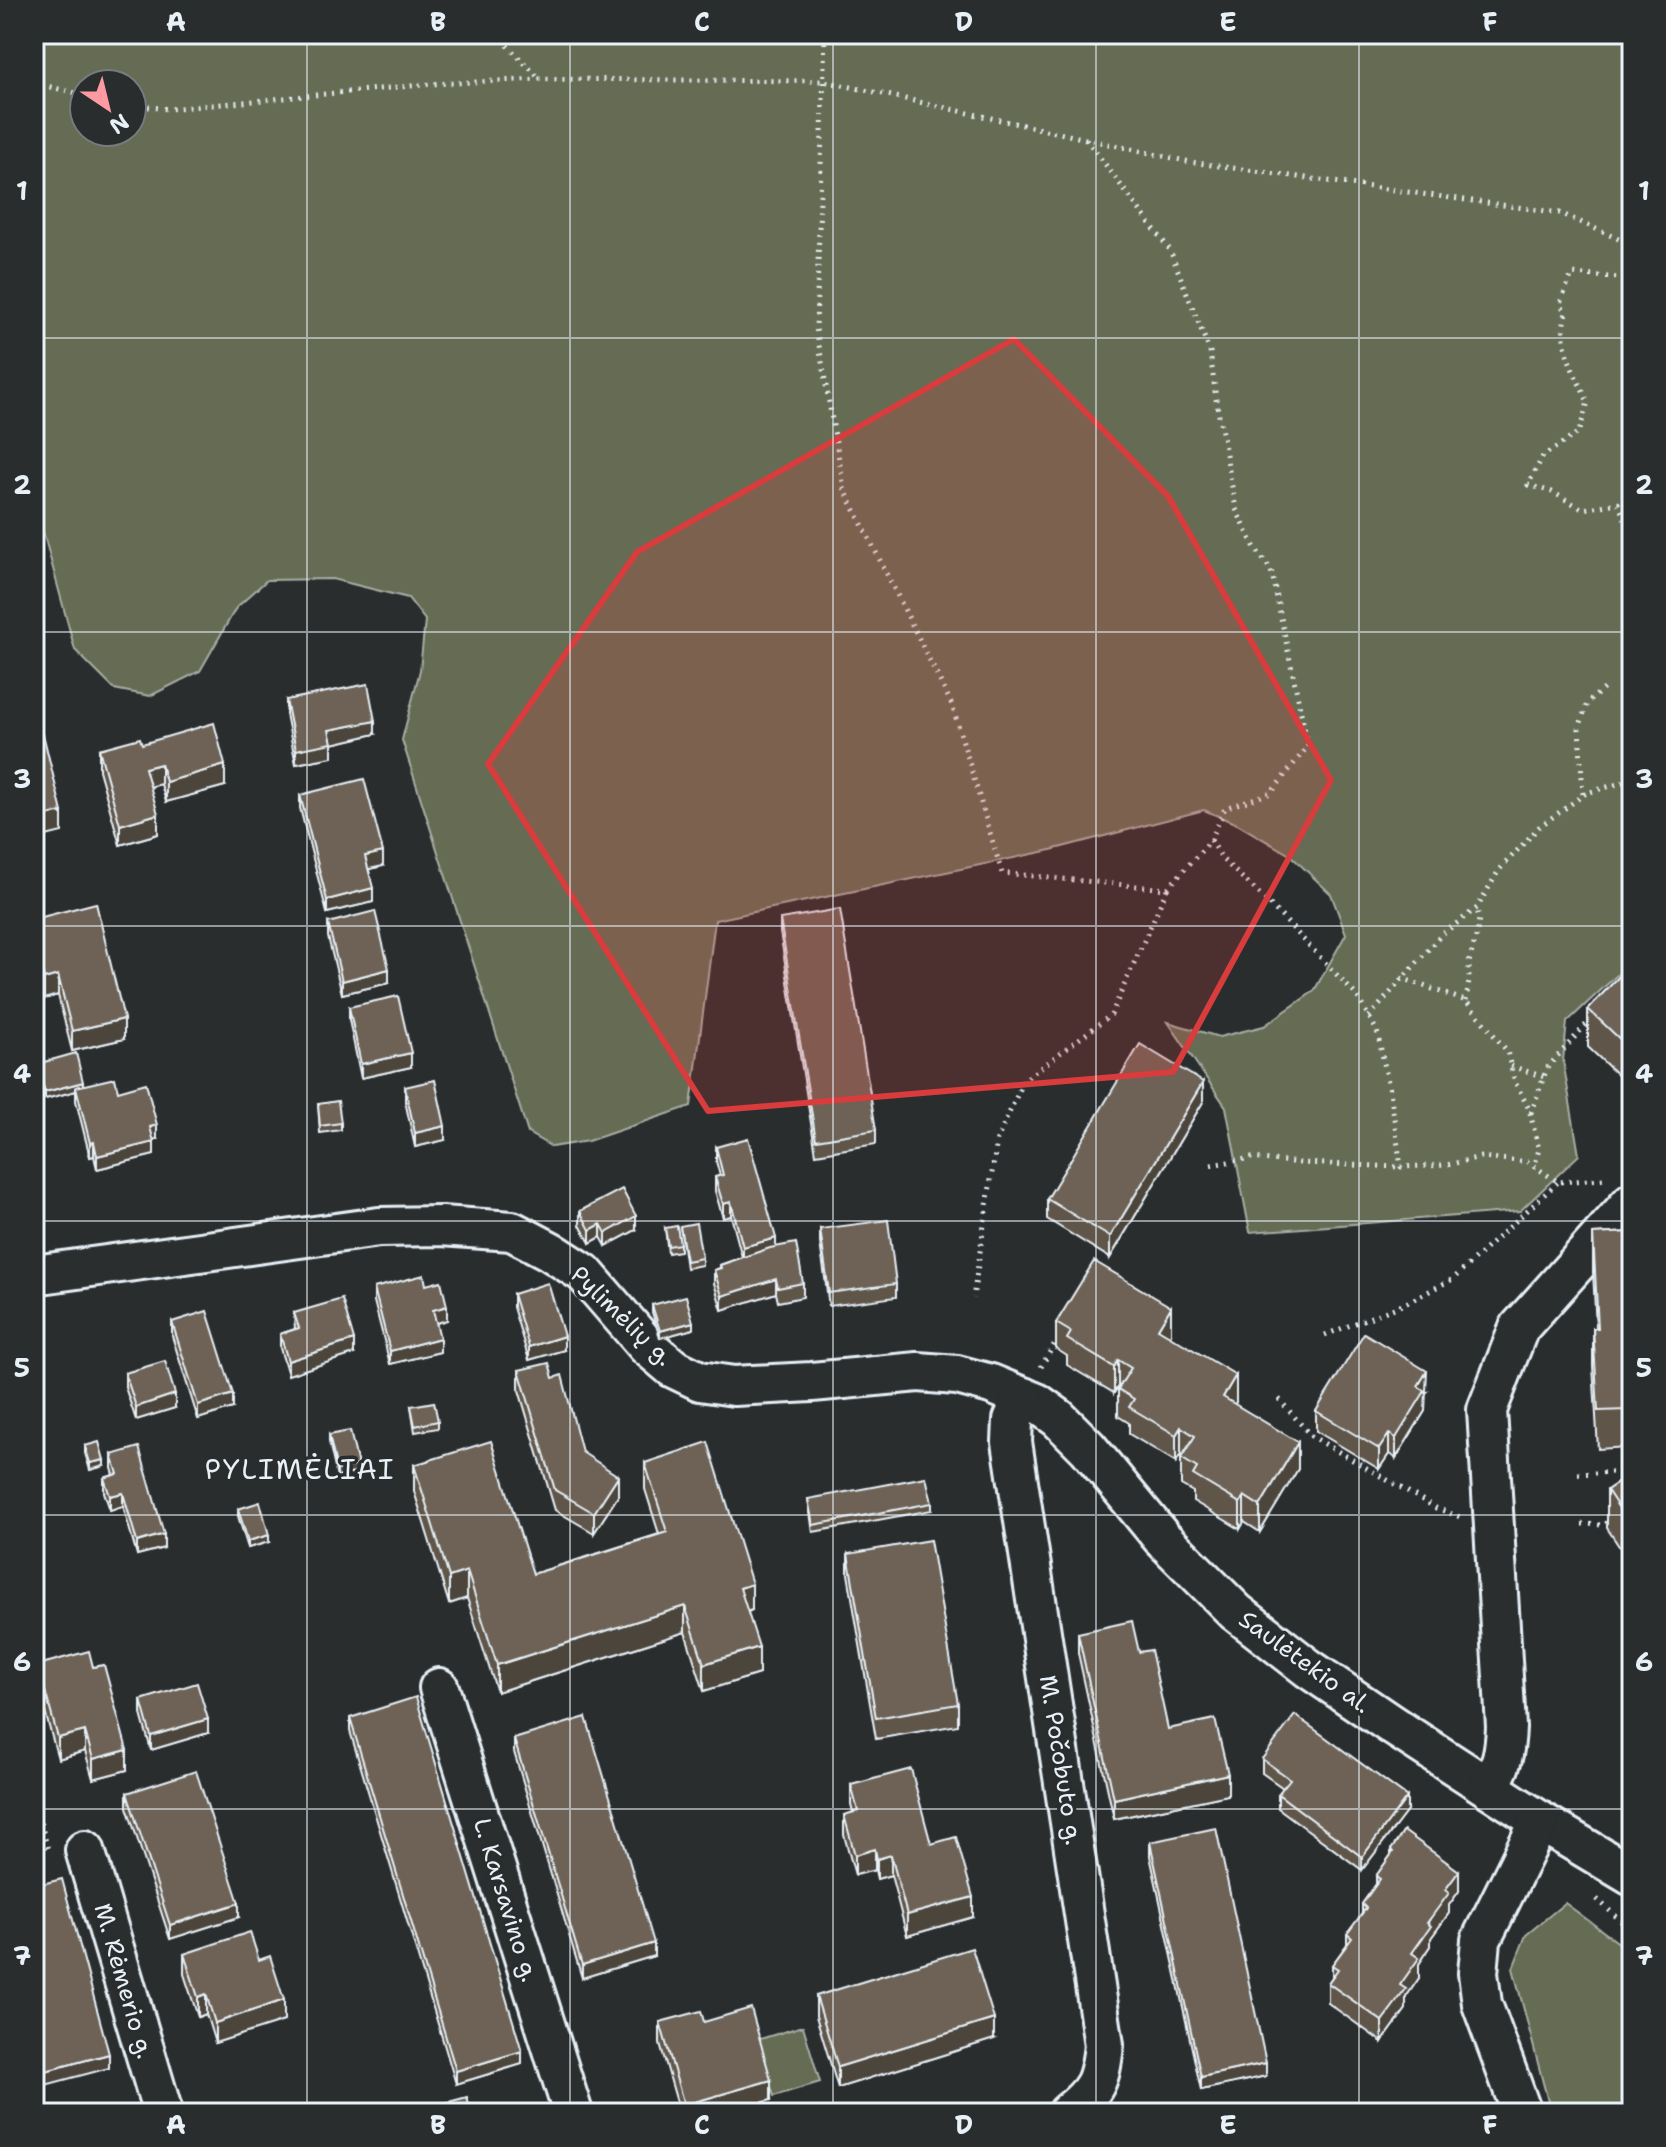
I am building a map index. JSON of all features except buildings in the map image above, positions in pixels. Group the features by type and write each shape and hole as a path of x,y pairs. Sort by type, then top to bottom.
{"street":[{"path":"1489,1787 1505,1750 1506,1727 1487,1410 1519,1328 1629,1206"},
{"name":"Pylimėlių g.","path":"34,1275 379,1227 441,1226 512,1231 584,1273 647,1346 673,1368 700,1381 743,1386 918,1372 957,1375 1023,1397"},
{"name":"Saulėtekio al.","path":"1023,1397 1058,1418 1088,1448 1162,1538 1236,1612 1320,1676 1392,1725 1540,1821 1632,1876"},
{"name":"M. Počobuto g.","path":"1023,1397 1013,1420 1012,1442 1104,2045 1101,2073 1086,2098 1068,2113"},
{"name":"L. Karsavino g.","path":"439,1688 573,2113"},
{"path":"1522,2113 1482,2004 1478,1973 1481,1940 1540,1821"},
{"name":"M. Rėmerio g.","path":"68,1855 163,2113"}],"path":[{"path":"496,34 540,79"},
{"path":"825,34 816,328 844,488 952,705 1002,873 1167,889"},
{"path":"148,107 169,109 431,84 540,79 824,81 1190,162 1560,213 1632,245"},
{"path":"34,83 68,91"},
{"path":"973,1298 997,1140 1024,1080 1111,1015 1167,889 1211,840 1225,808 1271,793 1308,746 1271,570 1255,548 1236,509 1210,352 1200,323 1170,250 1085,139"},
{"path":"1632,279 1572,274 1560,303 1566,313 1565,352 1588,402 1579,432 1543,456 1528,485 1552,492 1583,509 1618,503 1632,536"},
{"path":"1583,795 1579,729 1587,703 1608,685"},
{"path":"1369,1017 1441,935 1477,908 1499,870 1539,827 1583,795 1632,780"},
{"path":"1211,840 1223,860 1262,896 1357,996 1377,1031 1401,1167"},
{"path":"1466,1001 1469,962 1479,919 1477,908"},
{"path":"1401,978 1466,1001 1507,1051 1539,1149 1534,1168"},
{"path":"1530,1114 1547,1068 1600,1011"},
{"path":"1511,1066 1544,1077"},
{"path":"1211,1165 1252,1158 1401,1167 1447,1165 1481,1157 1528,1162 1558,1182 1604,1179 1629,1206"},
{"path":"1325,1335 1402,1305 1453,1279 1558,1182"},
{"path":"1023,1397 1061,1333"},
{"path":"1279,1399 1311,1436 1436,1508 1493,1529"},
{"path":"1578,1474 1632,1471"},
{"path":"1582,1524 1604,1525 1613,1518"},
{"path":"34,1800 68,1855"}],"highlighted area":[{"path":"1014,339 1168,496 1331,780 1173,1072 708,1111 488,764 637,552"}],"green space":[{"path":"34,34 1632,34 1632,961 1567,1022 1563,1061 1579,1155 1520,1211 1250,1232 1226,1107 1168,1022 1219,1037 1264,1026 1314,991 1346,934 1331,894 1290,855 1237,824 1204,810 1047,851 715,920 691,1106 588,1141 552,1147 528,1133 402,740 420,670 425,620 408,598 332,579 267,580 236,608 200,671 150,696 114,689 75,650 34,498"},
{"path":"1565,1903 1632,1953 1632,2113 1551,2113 1513,1968 1526,1935"},
{"path":"803,2026 820,2082 774,2096 757,2040"}],"district":[{"name":"PYLIMĖLIAI","path":"300,1469"}]}
